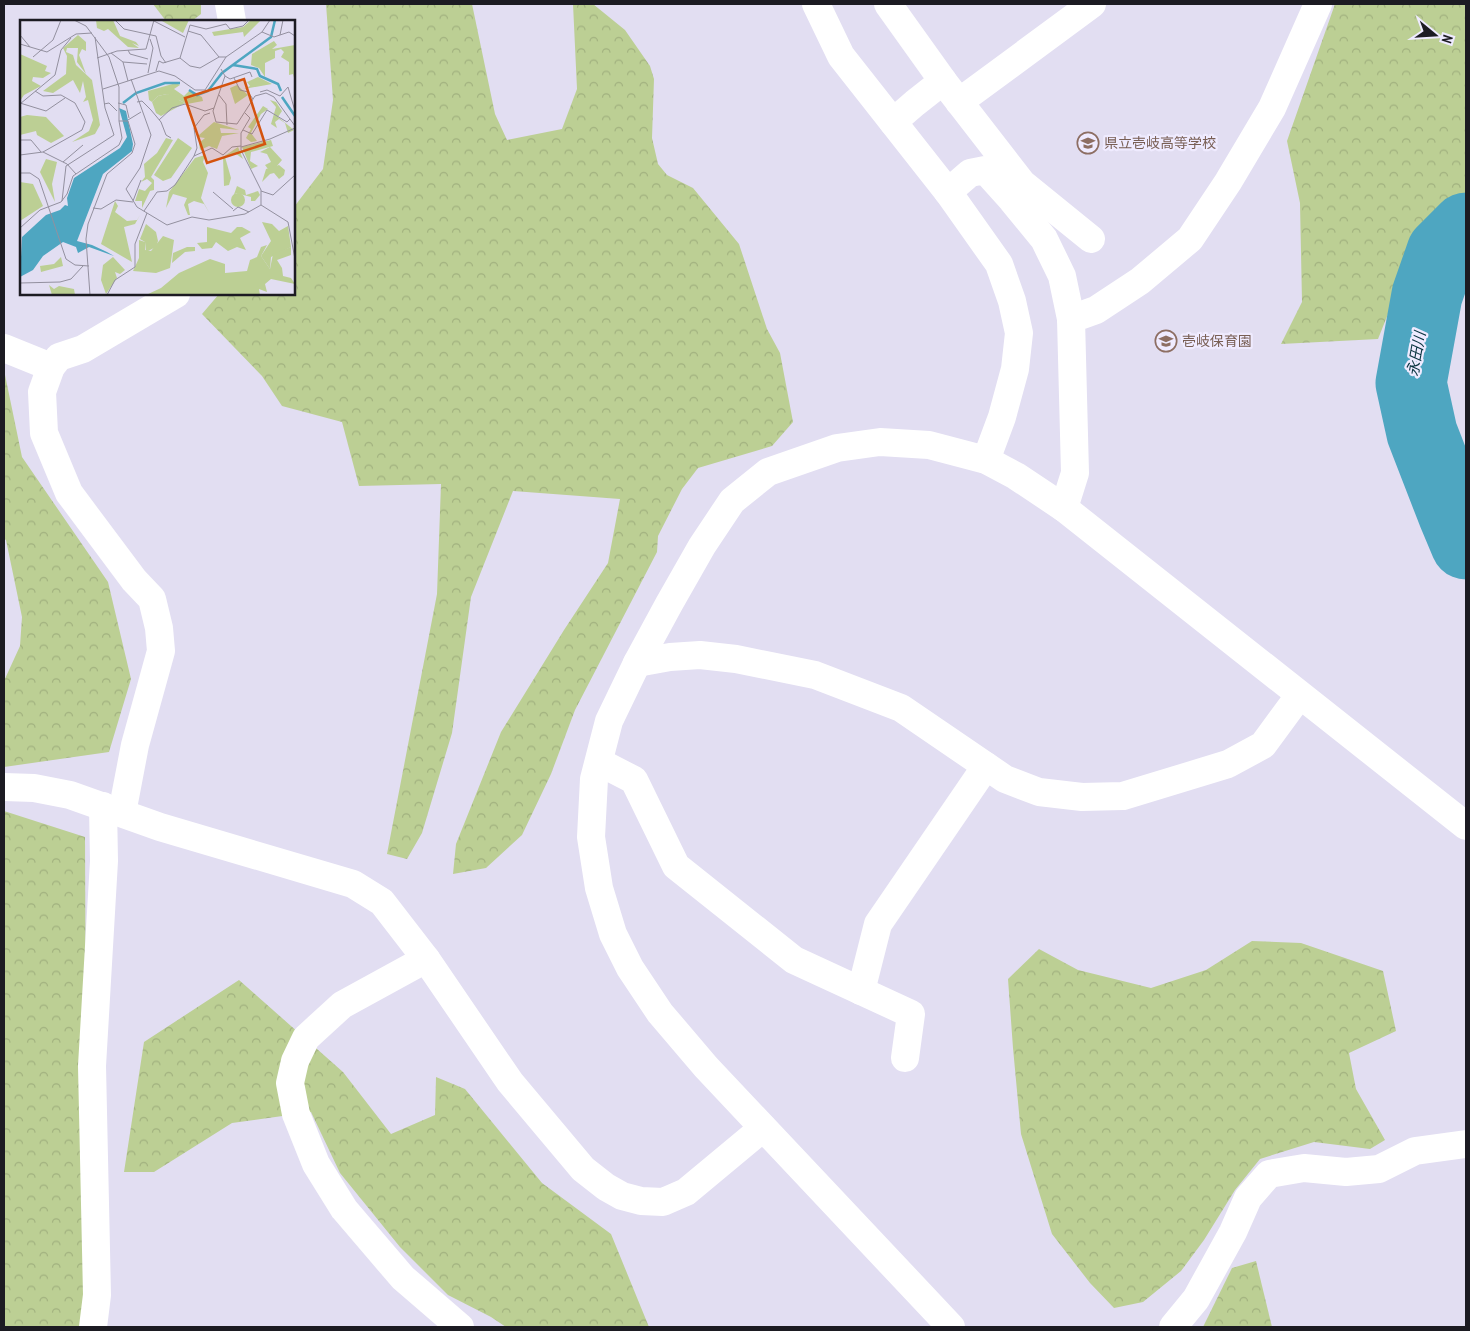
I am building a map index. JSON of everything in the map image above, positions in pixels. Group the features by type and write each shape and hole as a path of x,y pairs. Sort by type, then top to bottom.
{"street":[{"path":"229,4 232,20"},
{"path":"816,4 841,56 948,192 999,264 1012,301 1019,332 1015,369 1002,417 986,460"},
{"path":"888,4 951,91 1022,183 1090,239"},
{"path":"893,122 915,103 951,91 1092,4"},
{"path":"1071,319 1096,310 1140,281 1190,239 1228,182 1272,108 1318,4"},
{"path":"948,192 970,173 985,170 1044,239 1062,276 1071,319 1075,473 1064,508"},
{"path":"93,1327 97,1295 92,1066 104,861 112,810 135,745 161,651 159,628 152,599 134,580 69,493 44,434 42,392 51,367 59,357 83,349 174,295"},
{"path":"4,348 51,367"},
{"path":"951,1327 706,1067 660,1013 630,968 613,934 599,888 592,837 594,779 609,721 669,604 702,546 732,501 768,472 836,448 880,442 929,445 986,460 1016,476 1064,508 1299,696 1466,826"},
{"path":"637,664 670,657 700,655 736,659 815,675 901,708 1005,779 1038,792 1082,797 1123,796 1228,764 1263,745 1299,696"},
{"path":"598,762 634,780 676,866 794,960 911,1014 905,1058"},
{"path":"861,991 878,924 986,766"},
{"path":"4,787 34,788 70,796 169,830 354,884 382,902 426,958 510,1082 583,1169 606,1187 622,1196 641,1201 663,1202 686,1192 763,1128"},
{"path":"426,958 342,1005 306,1038 295,1061 290,1083 296,1114 316,1164 344,1209 402,1278 460,1327"},
{"path":"1173,1327 1196,1299 1233,1232 1248,1198 1269,1174 1304,1168 1346,1172 1379,1169 1416,1151 1466,1144"}],"green space":[{"path":"153,4 201,4 201,14 193,20 165,20"},
{"path":"326,4 472,4 495,114 507,140 562,129 577,89 573,4 593,4 625,30 650,66 654,79 652,138 658,164 667,175 693,188 739,244 767,329 780,353 793,422 772,446 698,468 682,489 658,536 657,552 575,710 551,774 522,835 486,868 453,874 456,844 501,732 608,563 620,499 513,491 471,597 452,733 422,833 407,859 387,854 437,594 441,484 359,486 342,422 282,406 262,376 202,314 218,295 295,295 295,206 323,169 333,100"},
{"path":"1335,4 1466,4 1466,205 1438,226 1390,309 1378,339 1281,344 1302,302 1300,203 1287,141"},
{"path":"4,370 22,457 108,582 131,679 109,752 4,767 4,681 20,646 22,617 6,540 4,539"},
{"path":"4,811 85,837 87,1327 4,1327"},
{"path":"1252,941 1301,943 1383,971 1396,1031 1349,1053 1356,1089 1385,1140 1370,1149 1314,1142 1260,1159 1235,1190 1204,1240 1181,1271 1143,1302 1114,1308 1090,1283 1052,1234 1021,1134 1008,979 1039,949 1078,970 1151,988 1206,970"},
{"path":"239,980 343,1072 391,1134 435,1115 436,1077 465,1089 542,1183 611,1234 649,1327 506,1327 491,1317 448,1295 400,1247 340,1173 311,1112 232,1123 154,1172 124,1172 144,1042"},
{"path":"1256,1261 1272,1327 1203,1327 1232,1268"}],"waterway":[{"name":"永田川","path":"1466,228 1442,252 1427,295 1411,383 1422,433 1466,544"}],"place":[{"name":"県立壱岐高等学校","path":"1088,143"},
{"name":"壱岐保育園","path":"1166,341"}]}
